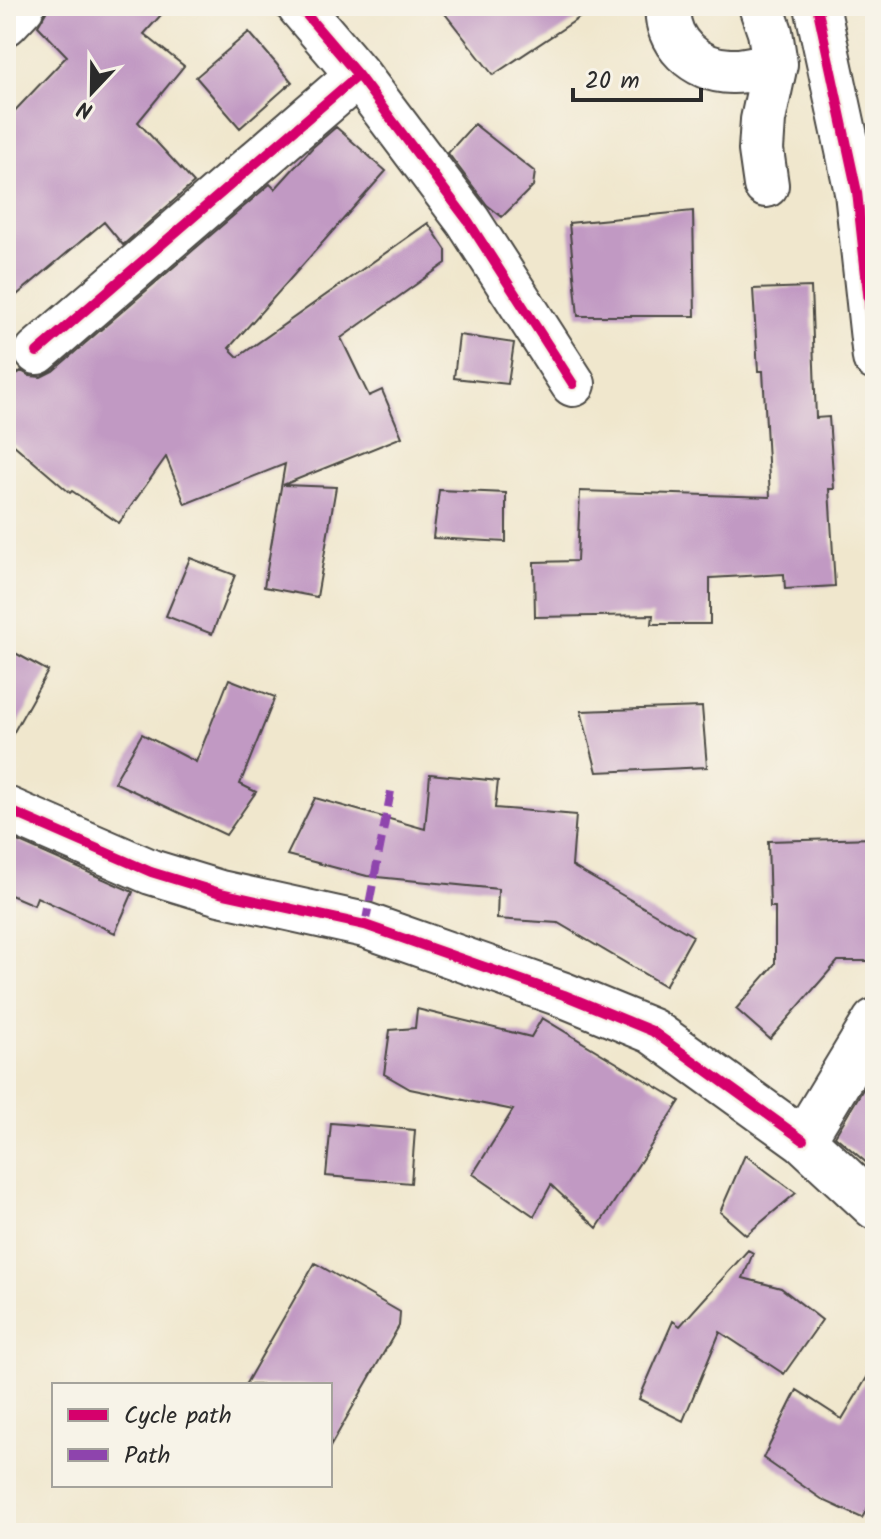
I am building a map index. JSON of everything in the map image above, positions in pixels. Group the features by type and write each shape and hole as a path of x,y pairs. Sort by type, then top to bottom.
{"street":[{"path":"6,23 22,6"},
{"path":"299,6 358,75 468,221 573,384"},
{"path":"668,6 667,18 672,38 685,53 699,62 731,72 775,64"},
{"path":"761,6 770,32 775,64 763,120 761,150 766,185"},
{"path":"817,6 866,190 875,358"},
{"path":"37,352 358,75"},
{"path":"6,809 151,872 220,893 365,925 564,995 652,1031 803,1140 875,1207"},
{"path":"803,1140 875,1021"}],"building":[{"path":"46,6 169,6 144,34 184,66 138,122 194,183 123,245 104,222 6,304 6,120 67,56 38,26"},
{"path":"439,6 597,6 493,75"},
{"path":"249,32 292,82 240,128 196,77"},
{"path":"474,124 535,172 533,186 502,217 487,205 448,153"},
{"path":"336,127 386,171 229,348 238,357 428,223 446,250 446,263 341,338 369,396 382,390 402,437 283,485 336,487 317,597 264,587 285,464 185,504 166,457 119,523 72,491 70,493 6,438 6,383 21,371 41,377 53,371 270,184 275,189"},
{"path":"693,211 695,316 578,316 569,223"},
{"path":"811,287 816,418 829,417 834,489 829,489 835,586 785,589 784,574 710,578 710,624 652,624 653,615 535,617 534,562 577,561 580,491 770,497 763,371 758,371 753,289"},
{"path":"459,335 514,343 508,384 454,378"},
{"path":"439,490 506,493 506,542 433,538"},
{"path":"190,558 235,575 212,634 166,616"},
{"path":"6,648 48,671 6,746"},
{"path":"229,679 275,697 240,784 256,792 226,835 114,782 142,734 196,762"},
{"path":"702,707 707,767 597,772 581,711"},
{"path":"430,774 498,781 495,808 576,815 572,866 693,936 665,986 558,923 497,919 498,889 367,876 287,855 315,798 425,829"},
{"path":"6,836 133,892 115,933 37,897 34,905 6,893"},
{"path":"875,838 875,961 838,961 770,1039 736,1009 775,964 775,907 770,907 768,841"},
{"path":"417,1009 531,1037 542,1018 680,1101 597,1228 551,1185 534,1216 473,1174 513,1110 410,1089 384,1074 390,1030 415,1028"},
{"path":"875,1069 875,1170 835,1136"},
{"path":"331,1123 415,1130 411,1183 326,1176"},
{"path":"745,1155 796,1193 746,1235 720,1212"},
{"path":"748,1250 753,1253 743,1278 781,1288 822,1320 784,1374 720,1332 683,1421 639,1399 673,1321 680,1326"},
{"path":"315,1263 400,1312 399,1326 332,1443 332,1383 246,1383"},
{"path":"875,1364 875,1495 862,1518 823,1500 763,1458 797,1390 842,1419"}],"marked path":[{"path":"365,925 392,786"}],"cycle path":[{"path":"299,6 358,75 468,221 573,384"},
{"path":"817,6 857,192 875,358"},
{"path":"37,352 358,75"},
{"path":"6,809 151,872 220,893 365,925 564,995 652,1031 803,1140"}]}
